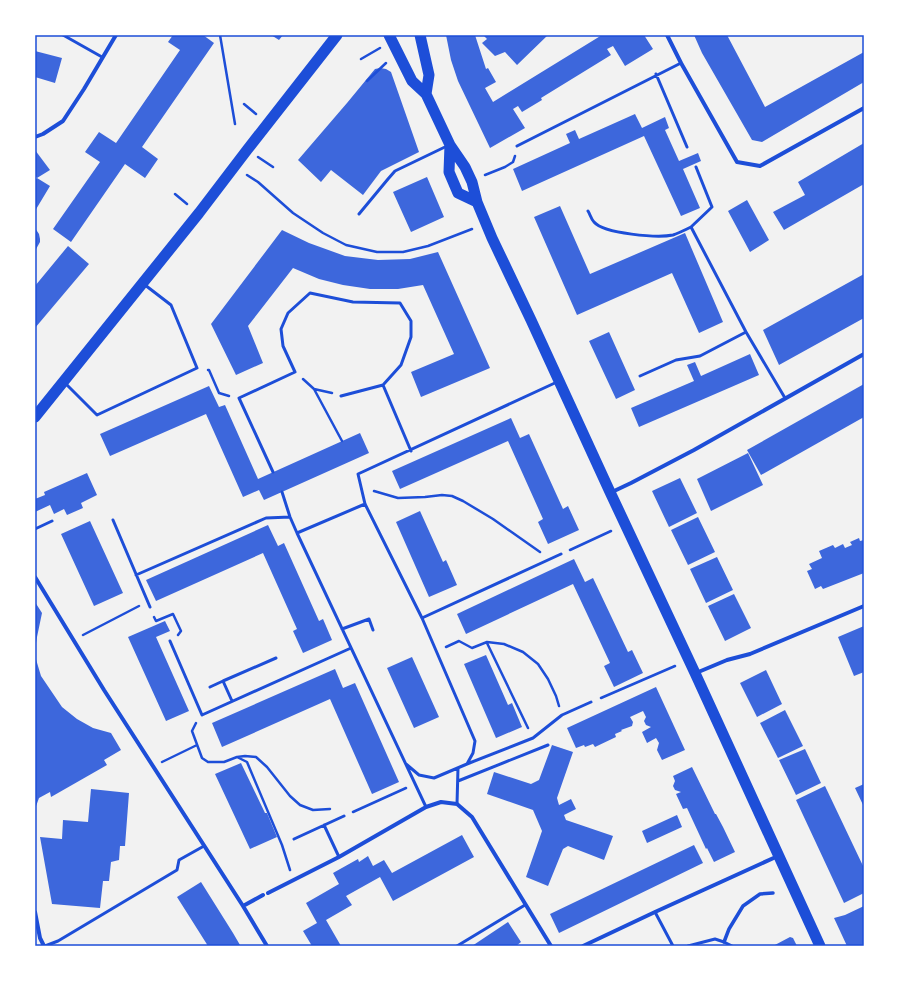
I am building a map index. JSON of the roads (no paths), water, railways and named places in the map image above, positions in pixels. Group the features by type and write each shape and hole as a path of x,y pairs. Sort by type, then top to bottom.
{"highway":[{"path":"36,413 64,382 199,213 337,35"},
{"path":"389,35 412,81 426,94 450,144 465,167 471,180 477,202 492,238 695,673 820,946"},
{"path":"420,35 429,75 426,94"},
{"path":"450,144 448,172 458,193 477,202"}],"street":[{"path":"35,137 43,134 63,121 116,35"},
{"path":"667,35 681,63 737,162 760,166 864,108"},
{"path":"610,492 631,483 694,450 864,354"},
{"path":"35,577 104,690 243,906 267,946"},
{"path":"695,673 727,660 750,654 864,606"},
{"path":"268,893 339,857 426,807 442,802 457,804 472,817 550,946"},
{"path":"583,946 778,856"},
{"path":"724,942 729,929 743,906 760,894 773,892"},
{"path":"243,906 263,895"},
{"path":"35,912 40,938 44,946"}],"lane":[{"path":"62,35 102,57"},
{"path":"518,146 656,74 681,63"},
{"path":"656,74 687,147"},
{"path":"359,214 395,171 450,144"},
{"path":"588,210 594,222 605,229 650,236 673,235 691,227 712,207 696,167"},
{"path":"691,227 746,332 785,398"},
{"path":"64,382 97,415 197,368 171,305 142,283"},
{"path":"273,472 239,398 294,372 283,346 281,329 288,313 310,293 353,302 400,303 411,321 411,337 401,365 383,385 342,396"},
{"path":"640,376 676,360 700,356 746,332"},
{"path":"467,764 473,753 475,741 422,618 365,504 358,474 411,451 559,381"},
{"path":"383,385 411,451"},
{"path":"282,492 290,518 426,807"},
{"path":"297,533 365,504"},
{"path":"136,575 266,518 290,518"},
{"path":"113,520 150,607"},
{"path":"35,529 52,521"},
{"path":"422,618 561,554"},
{"path":"342,629 369,619 373,630"},
{"path":"170,641 202,715 351,648"},
{"path":"210,686 276,658"},
{"path":"223,681 232,701"},
{"path":"406,764 419,775 434,778 533,738 562,715 591,702"},
{"path":"458,781 548,745"},
{"path":"457,804 458,768"},
{"path":"294,839 344,816"},
{"path":"324,825 339,857"},
{"path":"44,946 58,941 176,870 179,860 204,846"},
{"path":"457,946 525,905"},
{"path":"655,912 673,946"},
{"path":"688,946 715,939 732,946"}]}
